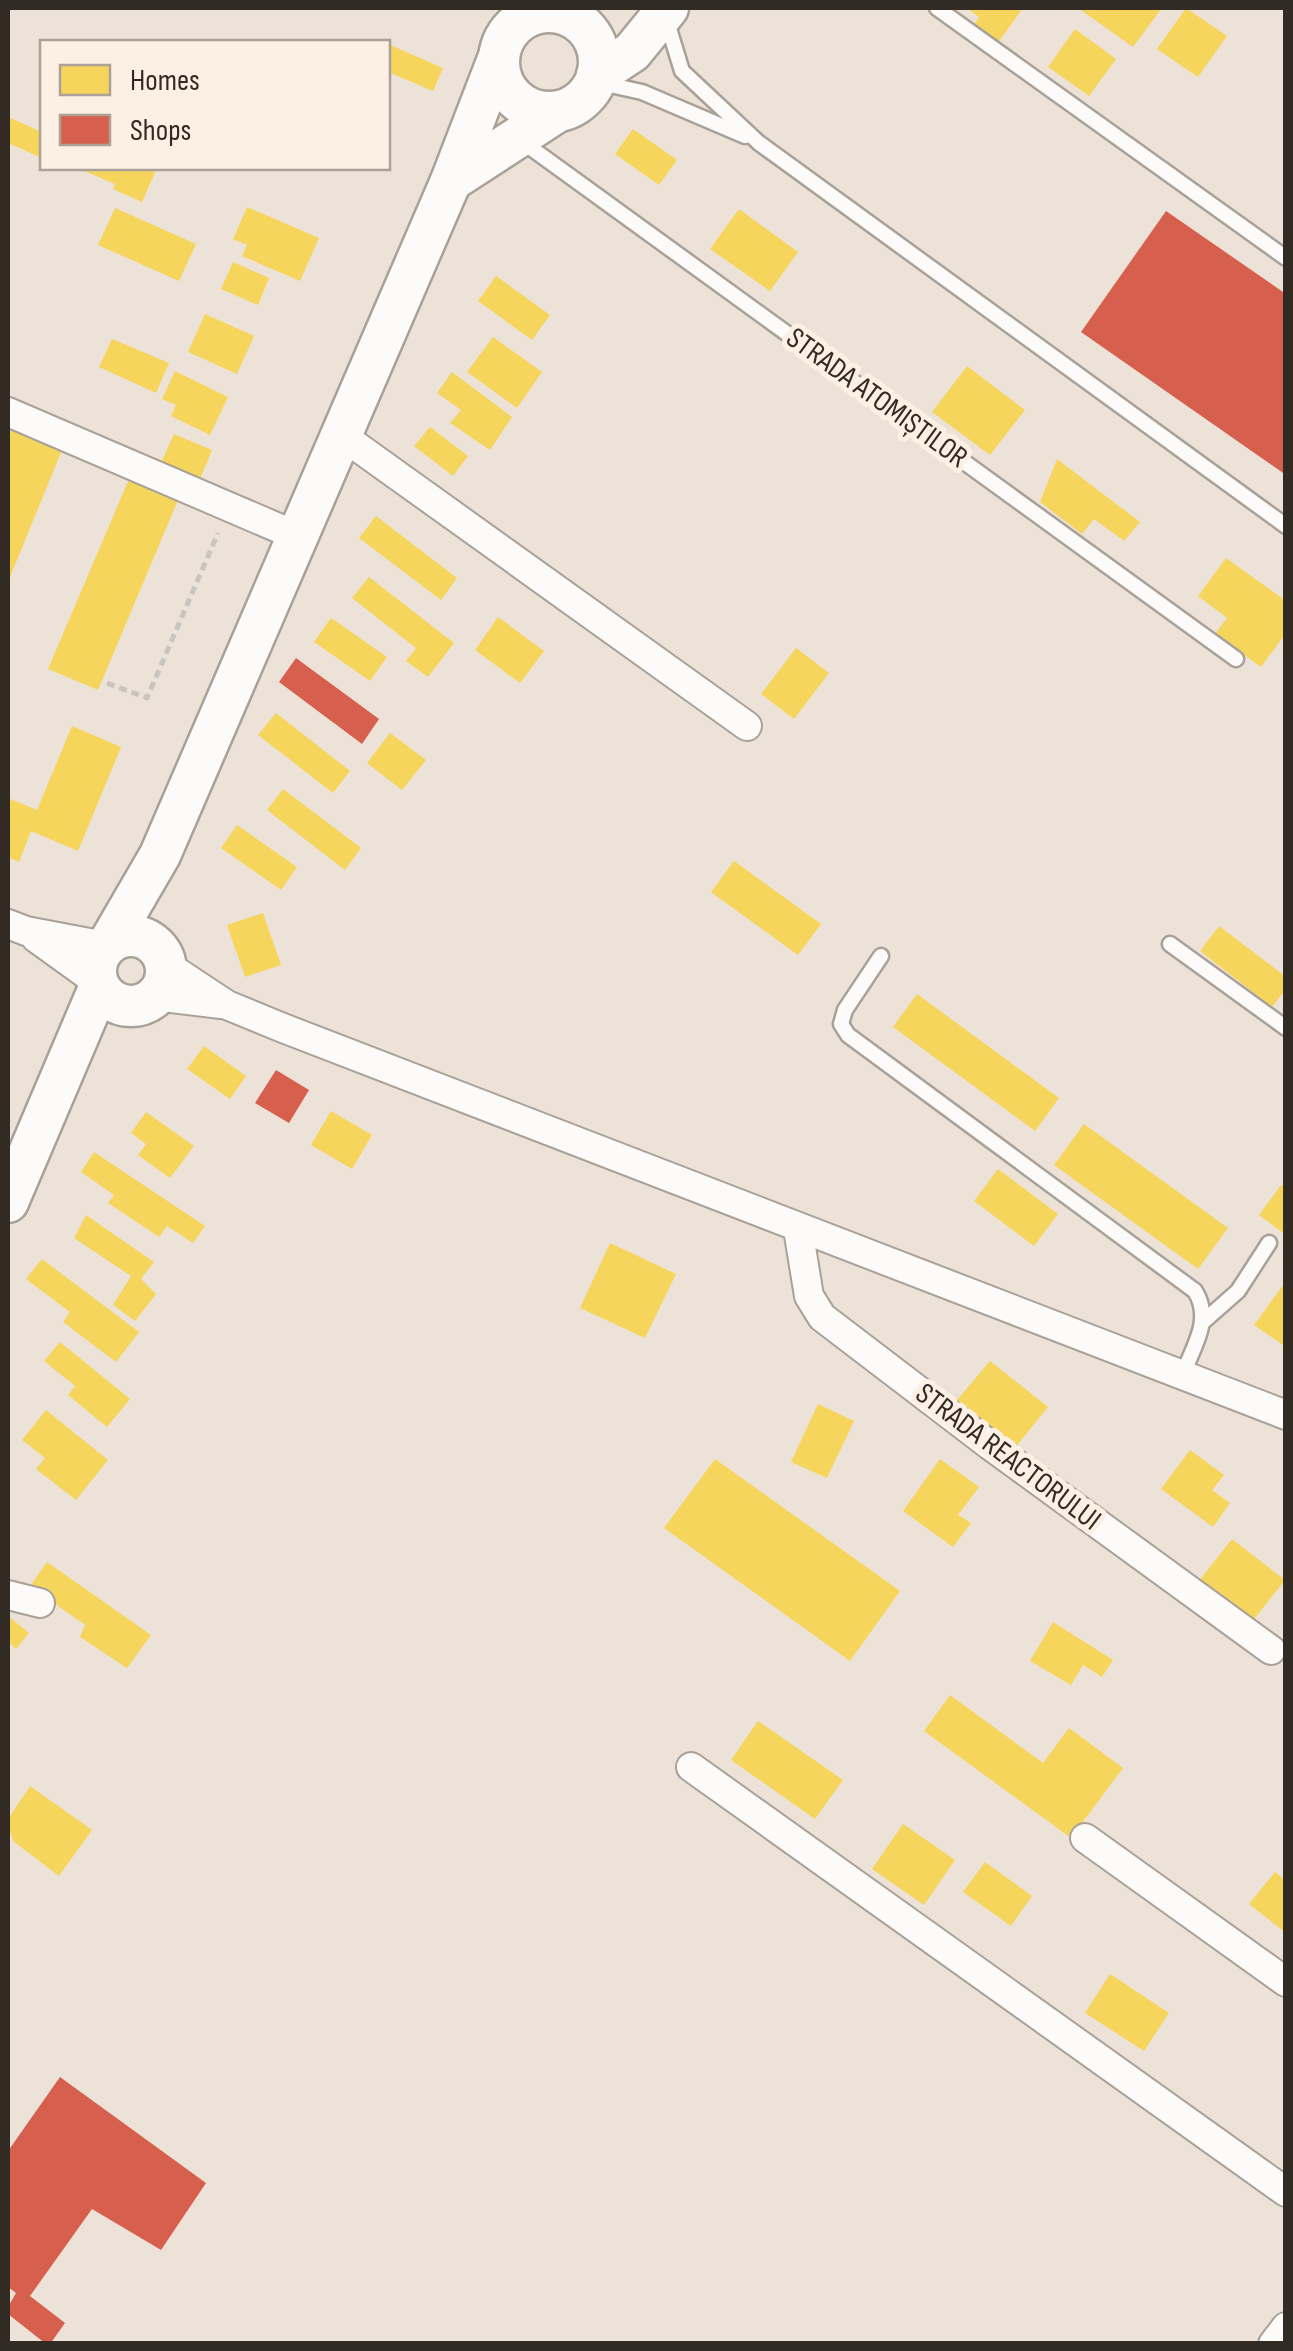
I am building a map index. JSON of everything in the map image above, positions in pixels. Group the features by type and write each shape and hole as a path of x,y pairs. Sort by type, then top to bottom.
{"main road":[{"path":"8,1202 70,1060 128,972 160,854 451,180 509,32 524,18 559,10 586,28 595,66 574,106 558,112 451,180"},
{"path":"595,66 632,52 666,10"},
{"path":"509,32 500,77 508,93 522,105 540,112 558,112"}],"street":[{"path":"8,412 297,536"},
{"path":"340,435 747,726"},
{"path":"17,927 1286,1415"},
{"name":"STRADA REACTORULUI","path":"798,1229 809,1296 822,1317 990,1446 1271,1650"},
{"path":"8,1594 40,1603"},
{"path":"692,1766 1286,2192"},
{"path":"1084,1838 1286,1982"},
{"path":"1273,2344 1286,2327"}],"lane":[{"path":"937,8 1286,258"},
{"path":"666,10 682,71 759,143 1286,526"},
{"path":"595,66 642,92 759,143"},
{"name":"STRADA ATOMIȘTILOR","path":"517,138 1236,659"},
{"path":"1170,944 1286,1028"},
{"path":"881,956 845,1010 841,1024 848,1035 1195,1291 1203,1304 1204,1321 1182,1376"},
{"path":"1204,1321 1238,1291 1269,1243"}],"path":[{"path":"107,683 147,698 229,506"}],"building: Homes":[{"path":"966,8 1023,8 997,44 973,27 979,17"},
{"path":"1078,8 1162,8 1133,47"},
{"path":"1186,8 1227,36 1198,77 1157,49"},
{"path":"1075,29 1116,59 1089,96 1048,67"},
{"path":"390,45 443,68 433,91 390,73"},
{"path":"8,117 40,131 40,157 8,143"},
{"path":"633,129 677,160 659,185 615,154"},
{"path":"82,170 156,170 142,202 113,189 115,184"},
{"path":"247,207 319,238 300,281 242,256 247,245 233,239"},
{"path":"115,208 196,244 179,281 98,245"},
{"path":"739,209 798,252 770,291 710,249"},
{"path":"233,262 269,278 258,305 221,289"},
{"path":"496,276 550,315 532,340 478,301"},
{"path":"205,314 254,336 237,374 188,352"},
{"path":"493,337 542,372 517,408 467,372"},
{"path":"112,339 169,363 156,393 99,367"},
{"path":"967,366 1025,410 990,455 932,412"},
{"path":"175,371 228,397 210,435 171,416 176,405 162,399"},
{"path":"452,372 512,417 490,450 450,423 461,410 437,393"},
{"path":"12,427 62,450 8,582 8,438"},
{"path":"430,427 468,456 453,476 414,446"},
{"path":"174,434 212,450 200,479 161,463"},
{"path":"1057,459 1140,522 1124,541 1094,519 1082,534 1040,502"},
{"path":"129,479 178,500 98,690 48,669"},
{"path":"376,516 457,578 441,600 359,538"},
{"path":"1226,558 1286,601 1286,633 1261,667 1215,634 1227,618 1198,596"},
{"path":"369,577 454,643 428,677 406,661 416,648 352,598"},
{"path":"498,617 544,651 520,683 475,650"},
{"path":"331,618 387,657 370,681 314,642"},
{"path":"796,648 829,673 794,719 761,694"},
{"path":"276,713 350,771 333,793 258,735"},
{"path":"72,726 121,747 78,851 31,831 19,862 8,857 8,798 37,810"},
{"path":"390,733 426,760 402,790 367,763"},
{"path":"283,789 361,848 345,870 267,810"},
{"path":"237,825 297,867 281,890 221,848"},
{"path":"734,861 821,924 798,955 711,892"},
{"path":"263,913 281,965 245,977 227,925"},
{"path":"1219,926 1286,977 1286,989 1272,1007 1200,951"},
{"path":"917,994 1059,1098 1035,1131 893,1027"},
{"path":"204,1046 246,1076 230,1099 187,1069"},
{"path":"331,1111 372,1135 352,1169 311,1145"},
{"path":"146,1112 194,1146 170,1178 138,1155 146,1144 131,1133"},
{"path":"1084,1124 1228,1228 1198,1269 1054,1165"},
{"path":"94,1152 205,1226 193,1243 167,1226 159,1237 108,1203 114,1195 81,1172"},
{"path":"998,1169 1058,1214 1034,1246 974,1201"},
{"path":"1281,1185 1286,1189 1286,1235 1259,1215"},
{"path":"86,1215 154,1262 141,1279 156,1294 135,1321 113,1305 131,1276 74,1238"},
{"path":"610,1243 676,1274 645,1338 580,1308"},
{"path":"42,1259 139,1332 116,1362 63,1322 70,1312 26,1279"},
{"path":"1286,1281 1286,1347 1254,1325"},
{"path":"60,1342 130,1399 107,1427 68,1395 75,1386 44,1361"},
{"path":"990,1361 1048,1407 1015,1448 957,1400"},
{"path":"818,1404 854,1421 827,1478 791,1462"},
{"path":"46,1410 108,1460 76,1500 36,1469 45,1458 22,1440"},
{"path":"1190,1450 1224,1475 1212,1490 1230,1503 1213,1527 1161,1489"},
{"path":"715,1459 900,1591 850,1661 664,1528"},
{"path":"940,1459 979,1487 958,1515 971,1523 953,1547 903,1511"},
{"path":"1232,1539 1285,1580 1251,1623 1198,1582"},
{"path":"47,1562 151,1635 127,1668 80,1637 85,1625 30,1586"},
{"path":"8,1616 29,1633 16,1649 8,1642"},
{"path":"1053,1622 1113,1660 1102,1677 1083,1665 1071,1685 1030,1661"},
{"path":"950,1695 1043,1763 1069,1728 1123,1768 1071,1838 924,1731"},
{"path":"758,1721 843,1780 815,1819 731,1760"},
{"path":"30,1786 92,1830 59,1876 13,1841 8,1826 10,1816"},
{"path":"903,1824 955,1860 924,1905 872,1869"},
{"path":"985,1862 1032,1896 1011,1926 963,1892"},
{"path":"1275,1872 1286,1881 1286,1933 1249,1904"},
{"path":"1110,1974 1169,2013 1144,2051 1085,2013"}],"building: Shops":[{"path":"1166,211 1286,294 1286,475 1081,332"},
{"path":"296,658 379,719 362,744 279,682"},
{"path":"276,1070 309,1090 289,1123 255,1103"},
{"path":"60,2077 206,2183 161,2250 92,2209 30,2296 65,2323 46,2344 8,2314 16,2293 8,2287 8,2151"}]}
